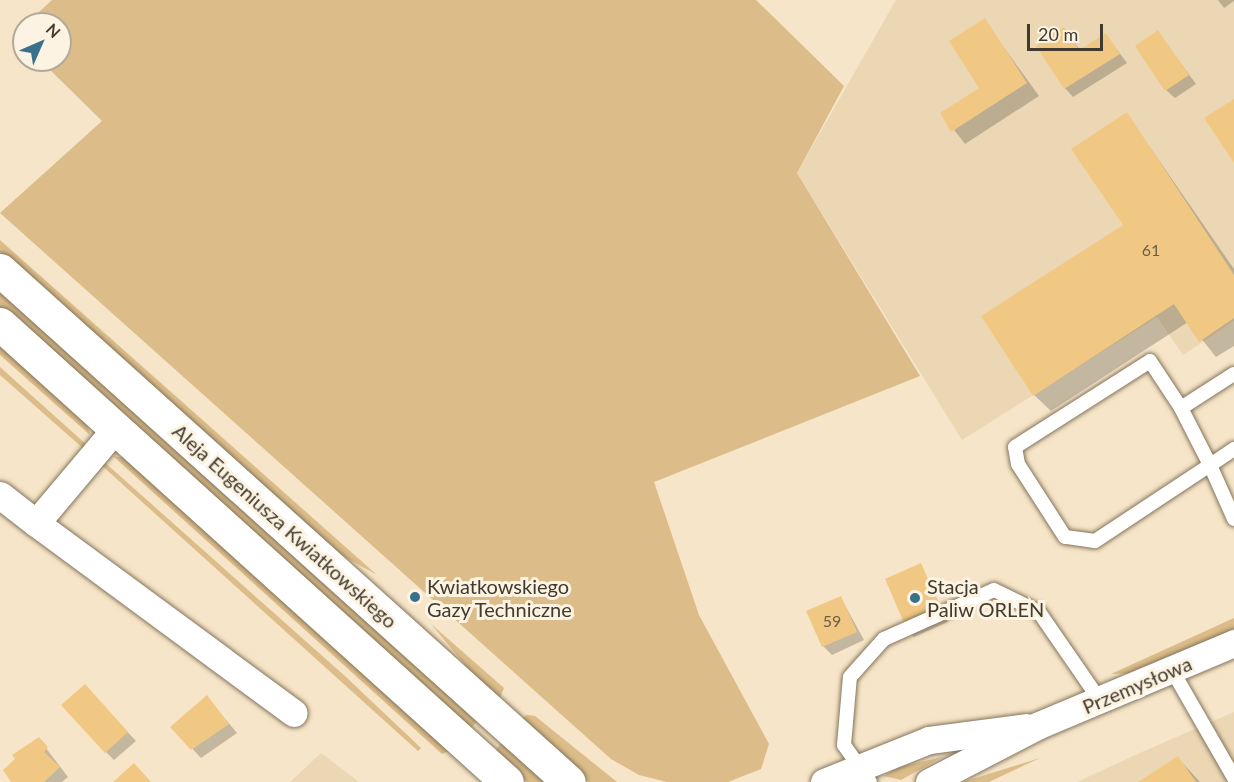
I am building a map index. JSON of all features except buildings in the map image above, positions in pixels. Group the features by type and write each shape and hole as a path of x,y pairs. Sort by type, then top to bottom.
{"street":[{"name":"Aleja Eugeniusza Kwiatkowskiego","path":"0,270 569,782"},
{"name":"Aleja Eugeniusza Kwiatkowskiego","path":"0,324 504,780"},
{"path":"36,524 116,428"},
{"path":"0,495 36,524 294,713"},
{"name":"Przemysłowa","path":"929,782 1039,725 1101,702 1234,643"},
{"name":"Przemysłowa","path":"824,782 864,775 929,740 1039,725"}],"lane":[{"path":"1234,449 1210,465 1095,542 1065,537 1018,464 1015,447 1150,361 1181,408 1210,465 1234,519"},
{"path":"1181,408 1234,374"},
{"path":"864,775 842,731 850,677 866,654 884,639 994,590 1039,612 1101,702"},
{"path":"1172,670 1234,778"}],"shaded area":[{"path":"52,0 756,0 844,86 797,173 920,376 654,482 699,615 769,744 761,769 728,782 667,782 639,775 611,759 0,213 102,121 52,72 72,72 72,12 39,12"},
{"path":"896,0 1234,0 1234,321 1183,355 1157,317 962,440 797,173"},
{"path":"0,240 377,575 329,548 0,252"},
{"path":"0,288 479,719 469,731 0,307"},
{"path":"0,344 87,422 90,435 0,355"},
{"path":"0,367 88,446 85,450 0,375"},
{"path":"113,456 127,458 451,750 442,754"},
{"path":"102,460 346,677 421,748 418,751 99,463"},
{"path":"1234,618 1234,629 1138,673 1111,674"},
{"path":"431,624 504,688 499,700 487,691"},
{"path":"1234,712 1234,782 1077,782 1142,752"},
{"path":"527,715 535,716 617,782 589,782 520,720"},
{"path":"503,741 548,782 527,782 494,752"},
{"path":"321,753 359,782 290,782"},
{"path":"942,757 901,780 884,776 899,767"},
{"path":"1040,758 989,782 963,782 966,781"}],"place":[{"name":"Kwiatkowskiego Gazy Techniczne","path":"415,597"},
{"name":"Stacja Paliw ORLEN","path":"915,598"}]}
